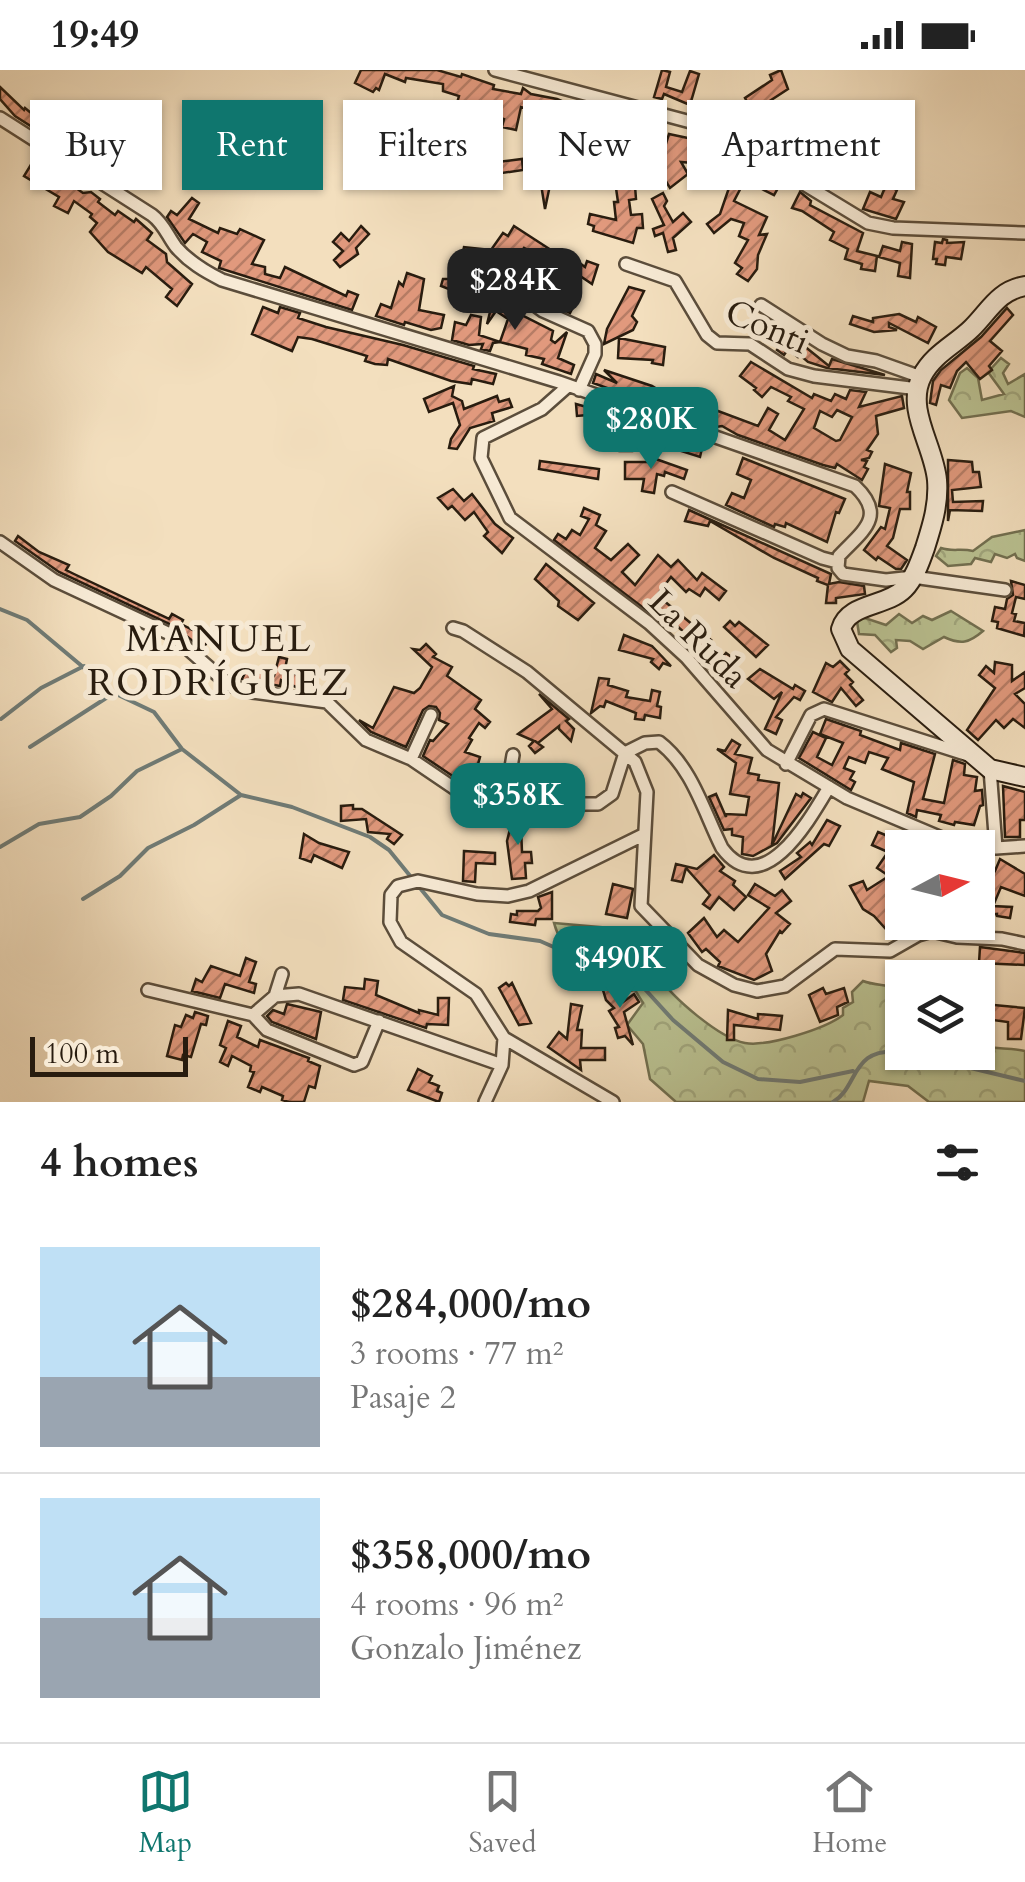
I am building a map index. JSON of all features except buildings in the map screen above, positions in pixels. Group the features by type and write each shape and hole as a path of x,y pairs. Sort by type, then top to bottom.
{"street":[{"path":"496,70 702,125 732,137 868,223 912,229 1025,233"},
{"path":"0,118 152,215 194,265 222,280 574,388 855,486 866,496 871,509 868,527 839,556 837,562 843,574 886,580 913,577 1004,590"},
{"path":"477,263 544,311 588,331 595,344 574,388"},
{"name":"Conti","path":"626,264 675,281 707,335 717,343 750,344 788,369 814,376 920,383"},
{"path":"996,848 983,763 850,649 842,636 841,624 898,594 913,577 933,523 937,493 934,462 918,415 920,383 939,355 976,324 1000,295 1025,286"},
{"path":"761,306 822,344 848,356 876,361 920,383"},
{"name":"La Ruda","path":"574,388 483,438 481,458 510,518 649,623 686,657 757,739 786,764 889,818 949,841 996,848 1025,846"},
{"path":"672,492 837,562"},
{"path":"0,542 54,580 172,635 229,684 252,692 318,698 366,740 411,760 470,799 504,804 587,805 607,800 625,753 645,743 659,742 682,765 730,860 757,866 782,852 802,833 829,787"},
{"path":"452,628 464,631 527,672 625,753 642,774 647,792 641,906 698,965 734,985 757,991 785,986 835,949 890,950 932,931 1025,944"},
{"path":"786,764 811,714 824,709 1025,777"},
{"path":"411,760 432,716"},
{"path":"504,804 512,755"},
{"path":"613,1102 504,1038 476,994 401,942 390,922 391,894 398,886 418,881 477,894 508,896 530,891 643,835"},
{"path":"275,996 282,974"},
{"path":"148,990 252,1014 267,1030 354,1064 362,1062 380,1021"},
{"path":"252,1014 275,996 300,994 502,1066"},
{"path":"485,1102 502,1066 504,1038"}],"green space":[{"path":"1001,358 1009,364 1003,373 1008,384 1025,374 1025,417 1011,411 962,418 949,400 960,373 967,368 978,378 982,400 1004,394 988,372"},
{"path":"1025,530 1025,561 1015,554 1007,558 995,554 991,562 975,558 971,564 948,566 936,556 941,548 973,551 992,537"},
{"path":"951,611 983,631 965,642 944,637 923,649 910,641 896,640 897,648 891,652 875,635 859,634 856,615 886,625 899,614 912,623 923,616 932,620"},
{"path":"554,923 644,931 653,966 665,985 710,1025 745,1043 781,1040 810,1031 843,1015 843,1008 853,1002 852,992 863,981 885,986 885,1070 995,1070 995,1048 1025,1051 1025,1102 929,1102 908,1086 869,1081 863,1102 676,1102 650,1079 643,1044 627,1025 643,1003 635,990 620,993 589,972 558,934"}],"waterway":[{"path":"0,609 27,620 114,693 154,712 182,749 241,795 292,807 370,837 389,850 442,915 489,934 540,941 642,986 673,1020 723,1062 758,1079 800,1082 853,1071"},
{"path":"1,719 41,688 84,666"},
{"path":"30,747 114,693"},
{"path":"0,847 39,824 80,817 111,796 137,771 182,749"},
{"path":"83,899 120,876 148,848 241,795"},
{"path":"833,1102 864,1061 885,1052"},
{"path":"979,1070 1025,1081"}],"district":[{"name":"MANUEL RODRÍGUEZ","path":"219,661"}]}
